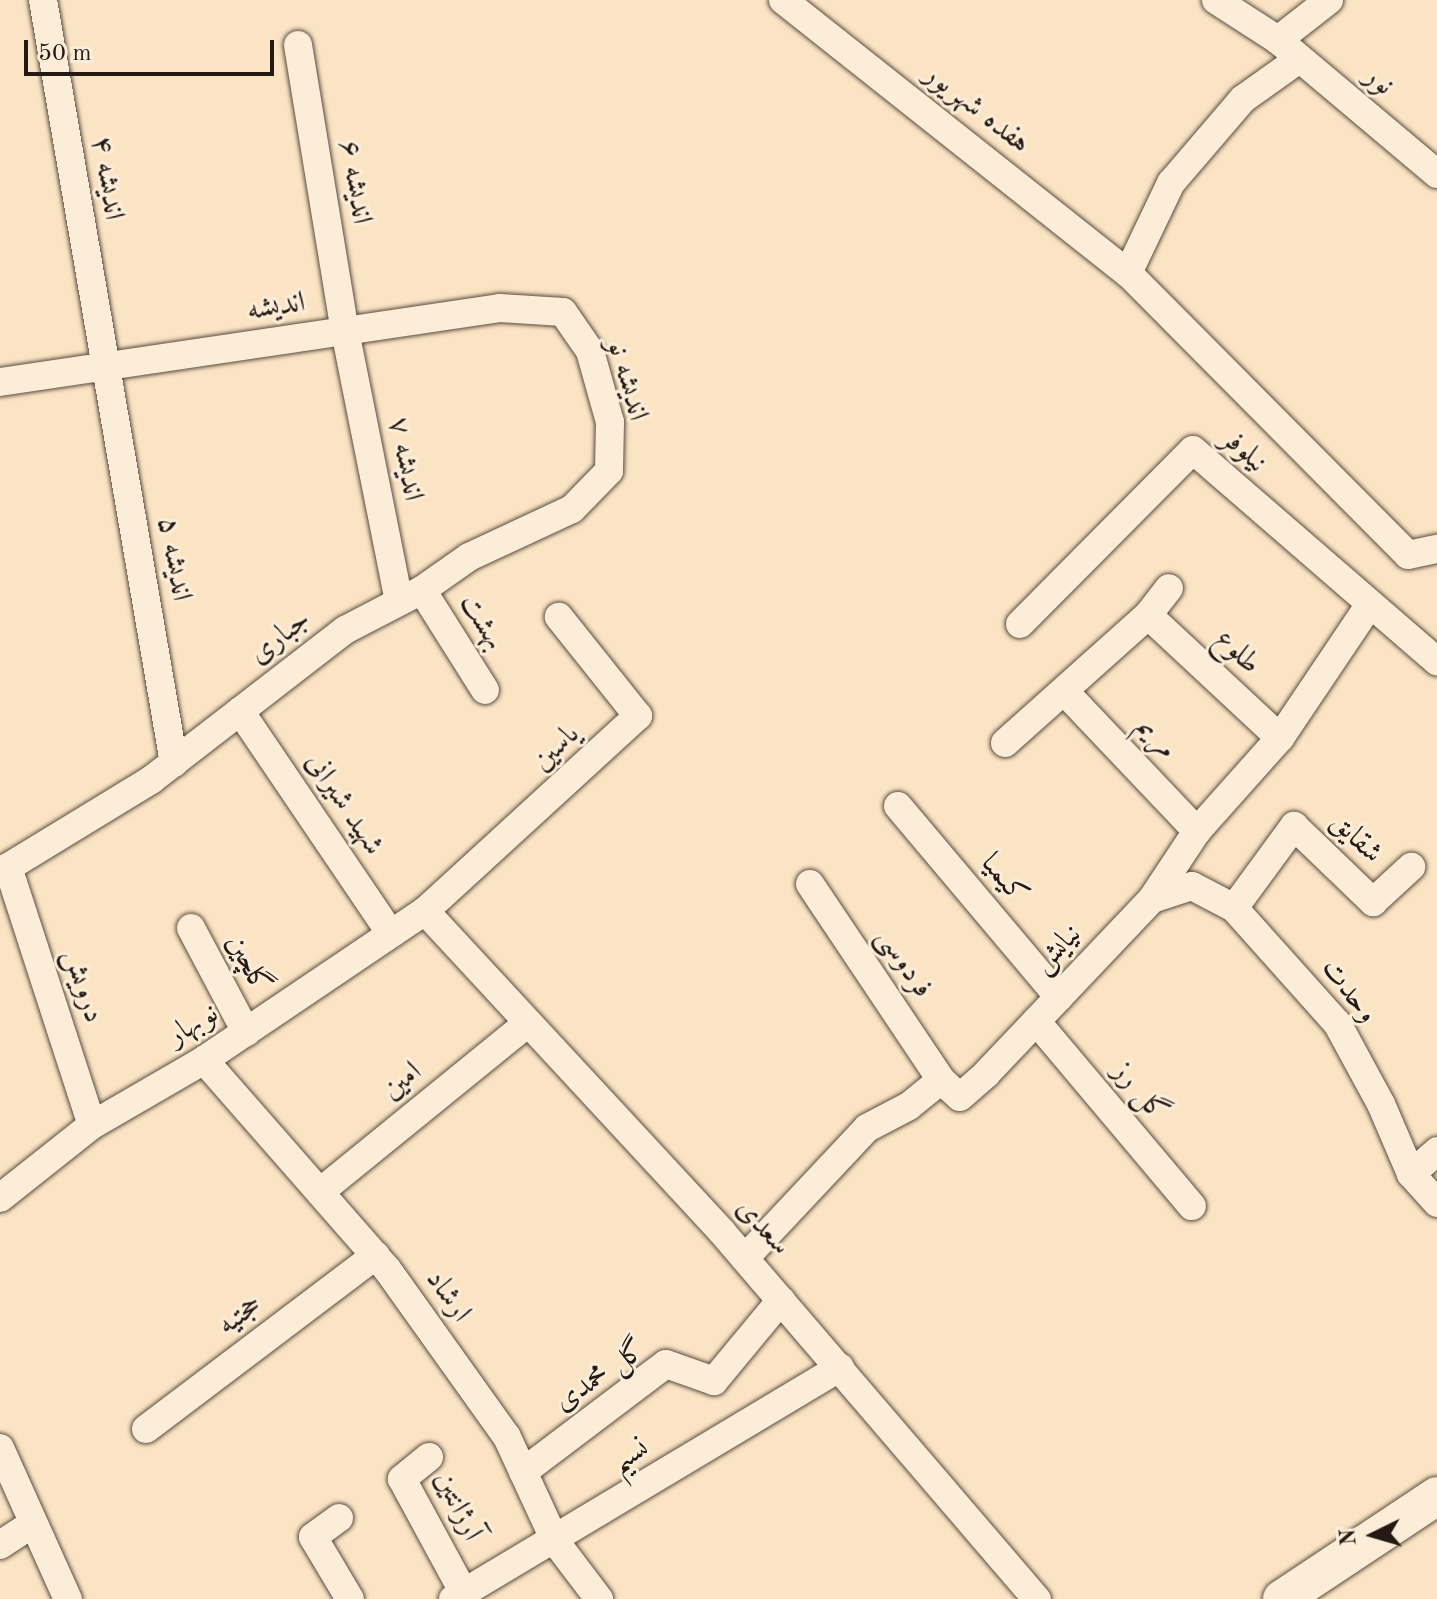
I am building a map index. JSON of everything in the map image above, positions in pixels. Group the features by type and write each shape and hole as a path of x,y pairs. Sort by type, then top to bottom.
{"main road":[{"path":"1282,1599 1437,1496"}],"street":[{"name":"اندیشه ۴","path":"43,0 104,367"},
{"name":"هفده شهریور","path":"783,0 1128,273 1408,555 1437,549"},
{"name":"نور","path":"1216,0 1278,40 1437,174"},
{"path":"1278,40 1329,0"},
{"name":"اندیشه ۶","path":"298,45 345,331"},
{"path":"1128,273 1171,183 1243,99 1299,59"},
{"name":"اندیشه","path":"0,382 500,308 563,312"},
{"name":"اندیشه نو","path":"563,312 590,351 610,422 609,471"},
{"name":"اندیشه ۷","path":"345,331 411,596"},
{"name":"اندیشه ۵","path":"104,367 174,763"},
{"name":"نیلوفر","path":"1020,624 1193,450 1368,607 1437,661"},
{"name":"جباری","path":"4,870 174,763 345,630 411,596 469,557 572,509 609,471"},
{"path":"1005,743 1148,615 1169,588"},
{"name":"بهشت","path":"411,596 485,690"},
{"name":"نیایش","path":"941,1080 960,1097 1152,899 1197,831 1280,738 1368,607"},
{"name":"طلوع","path":"1148,615 1280,738"},
{"name":"یاسین","path":"425,911 638,716 559,617"},
{"name":"مریم","path":"1065,692 1197,831"},
{"name":"شهید شیرانی","path":"240,711 391,934"},
{"name":"کیمیا","path":"898,806 1059,997"},
{"name":"شقایق","path":"1234,908 1294,826 1373,902 1411,867"},
{"name":"درویش","path":"4,870 92,1125"},
{"name":"فردوسی","path":"810,884 941,1080"},
{"name":"وحدت","path":"1152,899 1192,886 1234,908 1337,1023 1381,1104 1411,1174 1437,1203"},
{"name":"نوبهار","path":"0,1198 92,1125 204,1060 425,911"},
{"name":"سعدی","path":"425,911 745,1258 1037,1599"},
{"name":"گلچین","path":"191,928 246,1032"},
{"name":"گل رز","path":"1036,1021 1192,1206"},
{"name":"امین","path":"320,1192 528,1023"},
{"name":"ارشاد","path":"204,1060 376,1255 507,1437 555,1541 599,1599"},
{"path":"745,1258 867,1128 909,1106 941,1080"},
{"path":"1411,1174 1437,1151"},
{"name":"حجتیه","path":"146,1429 376,1255"},
{"name":"گل محمدی","path":"523,1472 666,1364 714,1381 781,1300"},
{"name":"نسیم","path":"458,1596 555,1541 840,1367"},
{"path":"0,1448 31,1525 68,1599"},
{"name":"آرژانتین","path":"429,1457 402,1479 458,1596"},
{"path":"339,1518 313,1537 350,1599"},
{"path":"0,1545 31,1525"}]}
